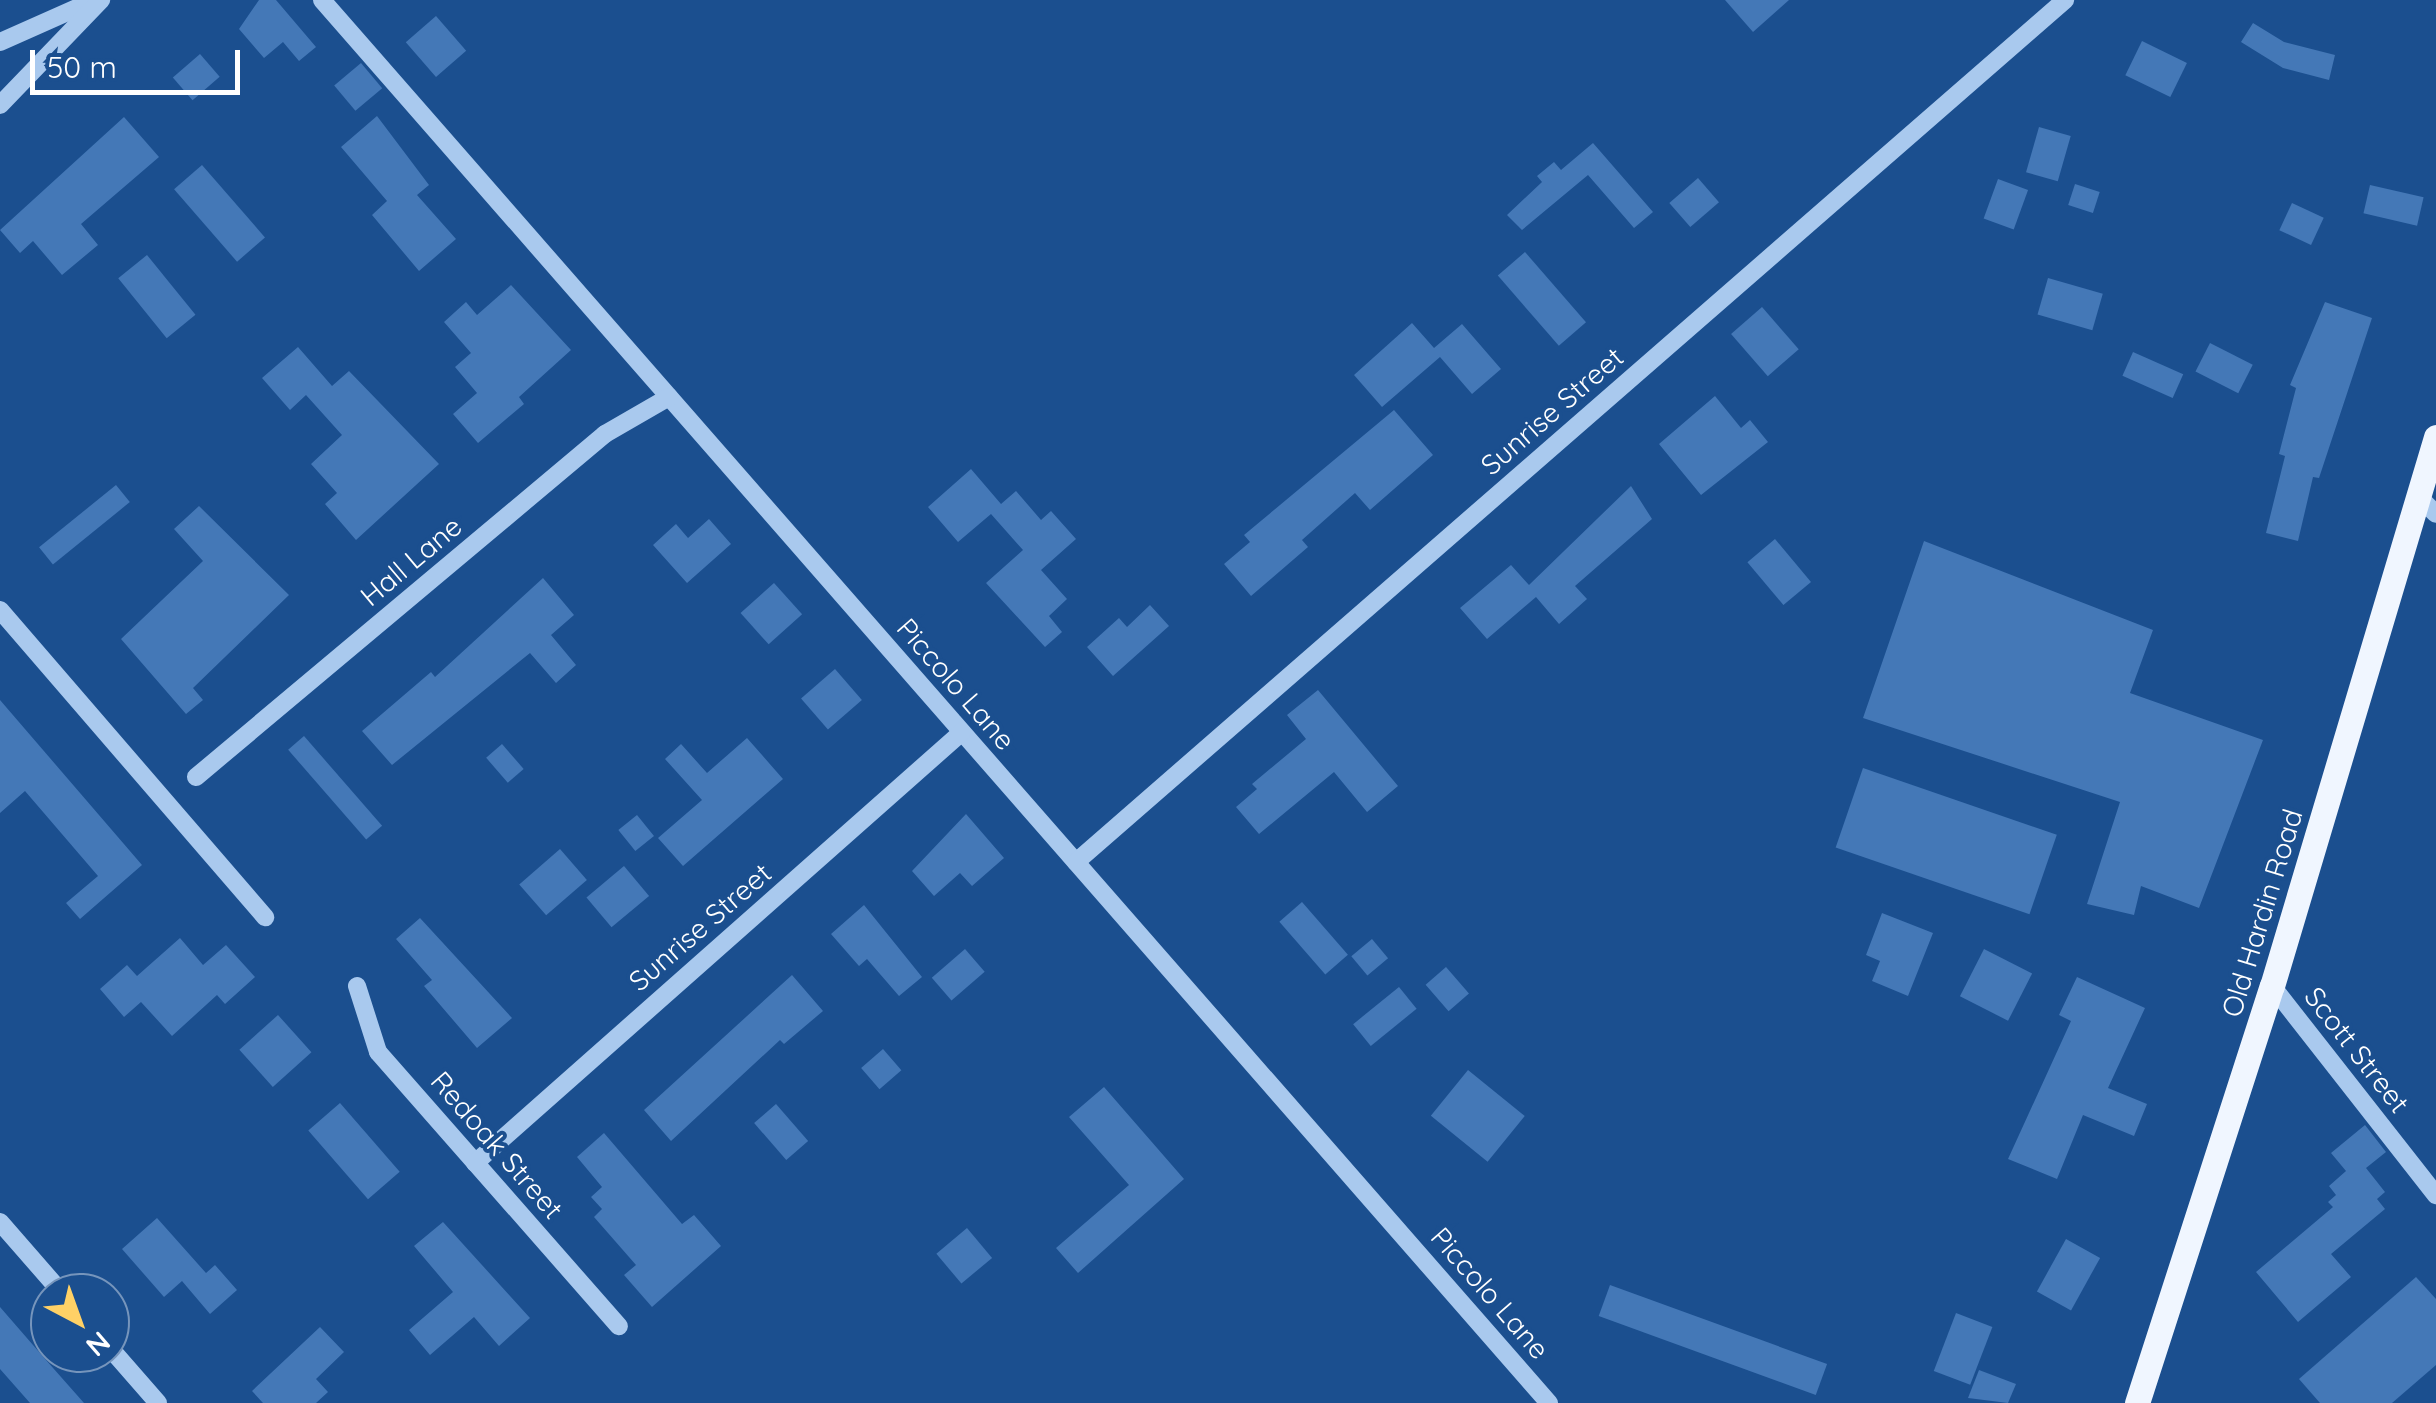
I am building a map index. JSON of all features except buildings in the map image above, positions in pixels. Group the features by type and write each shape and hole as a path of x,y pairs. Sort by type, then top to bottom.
{"main road":[{"name":"Old Hardin Road","path":"2137,1403 2427,505 2436,437"}],"street":[{"path":"0,42 98,0"},
{"path":"0,104 98,0"},
{"name":"Piccolo Lane","path":"322,0 1549,1403"},
{"name":"Sunrise Street","path":"1076,862 2065,0"},
{"name":"Hall Lane","path":"196,777 605,434 669,397"},
{"path":"0,610 264,917"},
{"name":"Sunrise Street","path":"475,1162 962,732"},
{"name":"Redoak Street","path":"356,986 378,1052 619,1326"},
{"name":"Scott Street","path":"2272,986 2436,1195"},
{"path":"0,1222 45,1273"},
{"path":"130,1371 158,1403"}]}
